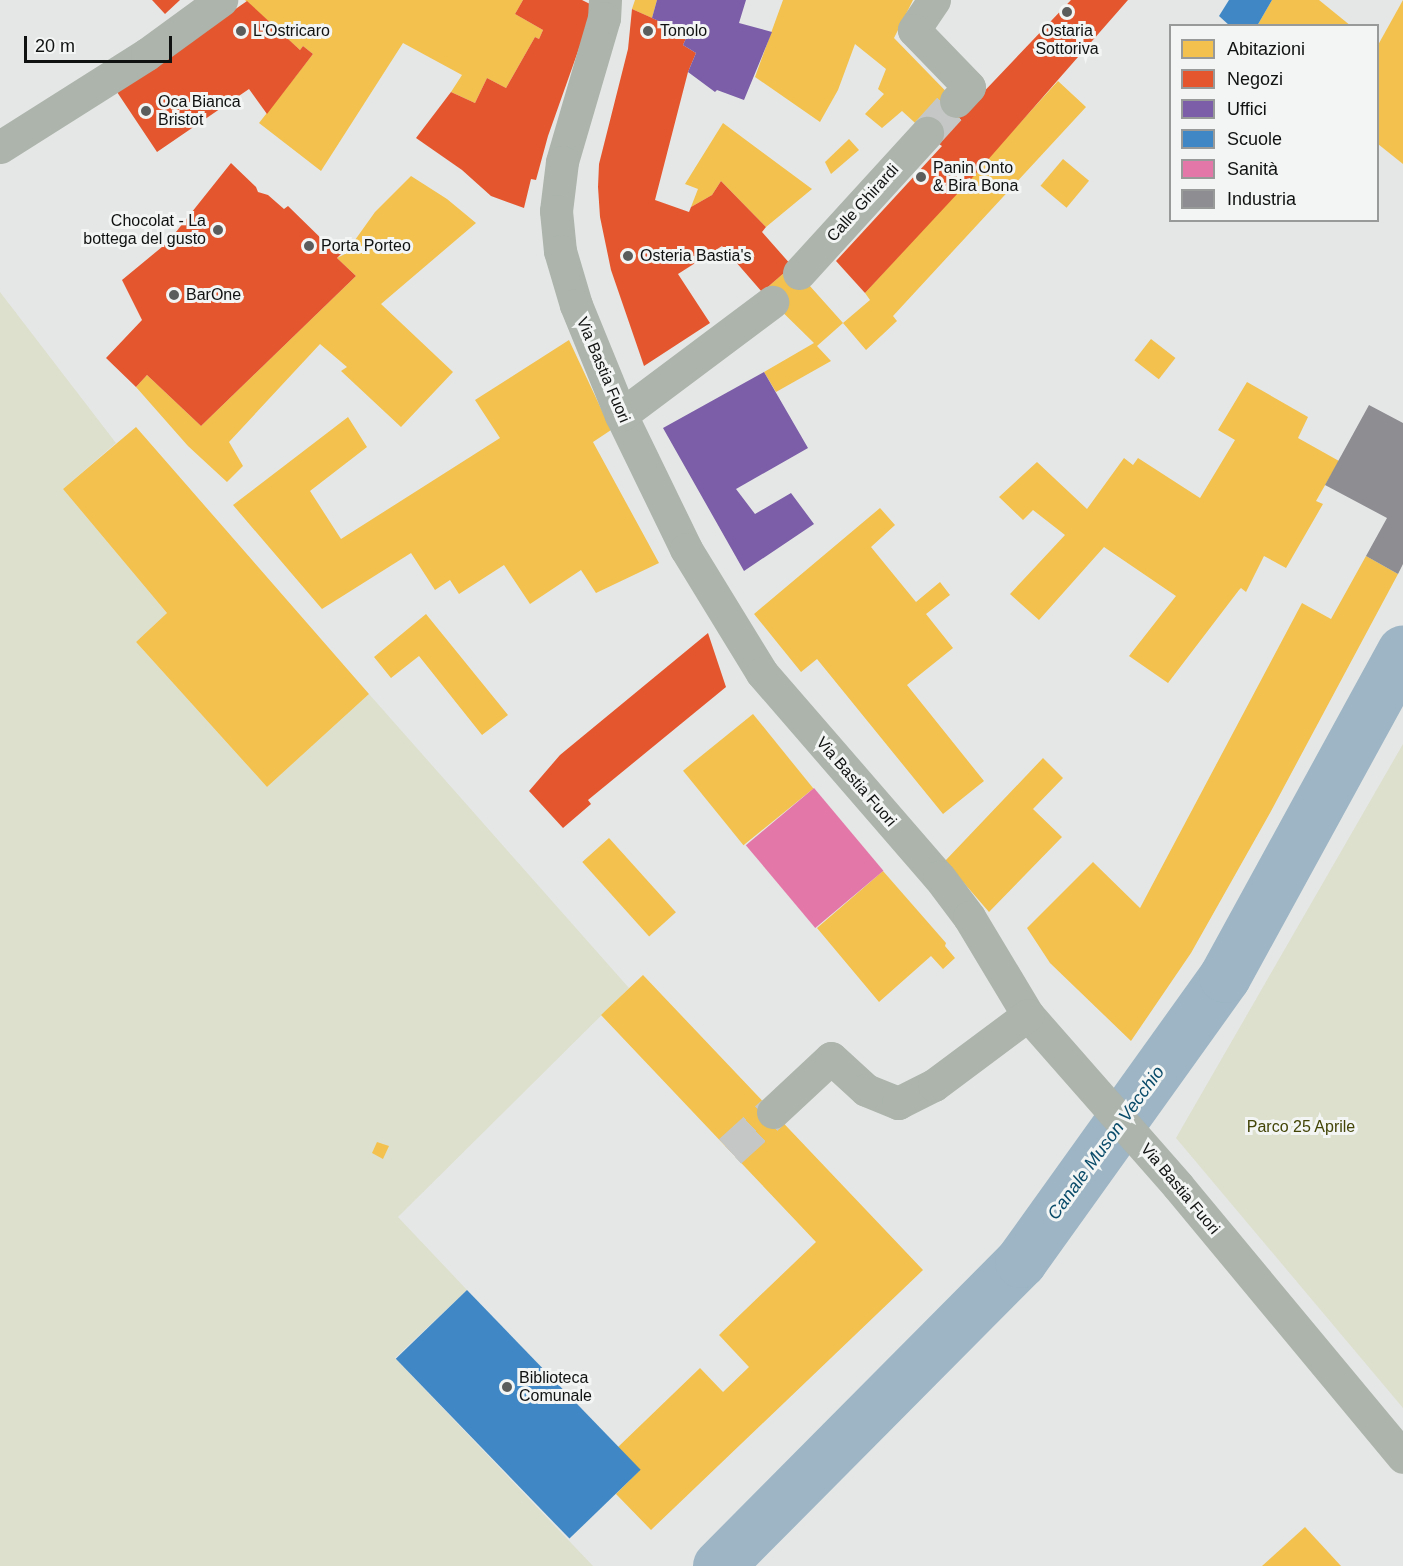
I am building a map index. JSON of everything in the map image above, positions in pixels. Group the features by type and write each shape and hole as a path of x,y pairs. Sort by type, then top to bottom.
{"street":[{"path":"0,147 147,54 221,0"},
{"name":"Via Bastia Fuori","path":"605,0 604,18 562,162 555,211 560,251 576,305 621,415 686,549 762,673 939,877 969,917 1028,1015 1164,1169 1403,1457"},
{"path":"934,0 914,30 969,87 956,101"},
{"name":"Calle Ghirardi","path":"799,273 927,133"},
{"path":"621,415 772,302"},
{"path":"773,1112 831,1058 866,1090 898,1103 934,1085 1028,1015"}],"green space":[{"path":"0,292 116,443 63,489 167,613 136,642 267,787 369,694 629,988 398,1217 467,1290 395,1358 593,1566 0,1566"},
{"name":"Parco 25 Aprile","path":"1403,744 1403,1408 1176,1138"}],"building: Abitazioni":[{"path":"245,0 523,0 515,14 543,30 539,39 535,37 506,88 487,78 475,103 451,92 462,75 403,43 321,171 259,123 313,54 303,46 300,50"},
{"path":"635,0 657,0 652,18 632,9"},
{"path":"783,0 913,0 894,38 966,112 936,142 902,111 882,128 865,114 884,94 878,89 886,69 855,44 838,90 820,122 755,77"},
{"path":"1272,0 1319,0 1349,24 1258,24"},
{"path":"1403,0 1403,164 1379,145 1379,43"},
{"path":"1058,81 1086,107 893,316 897,321 866,350 843,323 870,300 865,293"},
{"path":"723,123 812,189 766,227 721,181 712,195 691,207 698,189 685,184"},
{"path":"849,139 859,150 831,174 825,162"},
{"path":"1063,159 1089,181 1067,208 1041,186"},
{"path":"411,176 447,199 476,223 381,304 453,372 401,427 341,371 347,367 320,344 229,442 243,466 227,482 188,446 136,387 147,375 201,426 356,276 337,258 345,254 375,212"},
{"path":"792,266 843,323 817,346 831,361 776,392 764,372 814,343 762,292"},
{"path":"1151,339 1175,358 1159,379 1134,360"},
{"path":"569,340 611,430 593,442 659,563 596,593 581,570 530,604 504,565 459,594 450,580 435,590 411,553 322,609 233,505 348,417 367,447 310,491 341,539 500,438 475,400"},
{"path":"1247,382 1308,417 1298,438 1339,461 1316,501 1323,504 1286,568 1264,556 1246,592 1241,588 1239,590 1168,683 1129,656 1176,596 1104,547 1039,620 1010,594 1065,535 1033,510 1023,520 999,497 1037,462 1087,509 1124,458 1133,465 1138,458 1200,498 1235,440 1218,430"},
{"path":"136,427 369,694 267,787 136,642 167,613 63,489"},
{"path":"880,508 895,525 871,547 916,602 940,582 950,595 926,614 953,648 907,685 984,781 943,814 817,659 801,672 754,614"},
{"path":"1366,556 1398,574 1270,813 1191,953 1131,1041 1050,963 1027,928 1093,862 1140,908 1302,603 1331,619"},
{"path":"426,614 508,715 482,735 419,656 391,678 374,657"},
{"path":"753,714 813,789 743,845 683,771"},
{"path":"1043,758 1063,778 1033,809 1062,837 989,912 945,861"},
{"path":"609,838 676,912 649,936 582,862"},
{"path":"883,871 946,943 945,946 955,958 943,969 931,956 879,1002 817,928"},
{"path":"643,975 923,1270 651,1530 616,1494 639,1471 617,1448 700,1368 723,1392 749,1367 719,1335 816,1242 601,1015"},
{"path":"377,1142 389,1146 383,1159 372,1153"},
{"path":"1305,1527 1341,1566 1262,1566"}],"building: Negozi":[{"path":"152,0 180,0 165,14"},
{"path":"523,0 582,0 594,6 548,136 536,180 531,179 524,208 491,196 462,170 416,138 451,92 475,103 487,78 506,88 535,37 539,39 543,30 515,14"},
{"path":"1071,0 1128,0 972,178 865,293 836,261 942,146 936,142"},
{"path":"247,1 300,50 303,46 313,54 267,114 249,89 157,152 117,92"},
{"path":"632,9 688,34 683,45 696,53 688,72 655,200 689,212 691,207 712,195 721,181 766,227 762,232 792,266 762,292 722,246 678,274 710,323 644,366 611,270 600,217 598,187 599,164 628,49"},
{"path":"231,163 256,187 258,192 268,195 284,209 288,206 333,250 342,253 337,258 356,276 201,426 147,375 136,387 106,358 142,320 122,280 168,242"},
{"path":"708,633 726,687 588,800 591,804 563,828 529,791 560,755"}],"building: Uffici":[{"path":"657,0 746,0 739,23 772,32 744,100 717,90 715,92 688,72 696,53 683,45 688,34 652,18"},
{"path":"764,372 808,448 736,489 755,514 791,493 814,524 744,571 663,428"}],"building: Scuole":[{"path":"1229,0 1272,0 1258,24 1228,24 1219,16"},
{"path":"467,1290 641,1470 569,1539 396,1359"}],"building: Sanità":[{"path":"814,788 883,871 815,928 746,845"}],"building: Industria":[{"path":"1369,405 1403,423 1403,564 1398,574 1366,556 1387,518 1325,485"}],"waterway":[{"name":"Canale Muson Vecchio","path":"719,1566 1021,1262 1225,977 1403,652"}],"tunnel":[{"path":"927,133 956,101"},
{"path":"730,1151 773,1112"}],"place":[{"name":"Ostaria Sottoriva","path":"1067,12"},
{"name":"L'Ostricaro","path":"241,31"},
{"name":"Tonolo","path":"648,31"},
{"name":"Oca Bianca Bristot","path":"146,111"},
{"name":"Panin Onto & Bira Bona","path":"921,177"},
{"name":"Chocolat - La bottega del gusto","path":"218,230"},
{"name":"Porta Porteo","path":"309,246"},
{"name":"Osteria Bastia's","path":"628,256"},
{"name":"BarOne","path":"174,295"},
{"name":"Biblioteca Comunale","path":"507,1387"}]}
